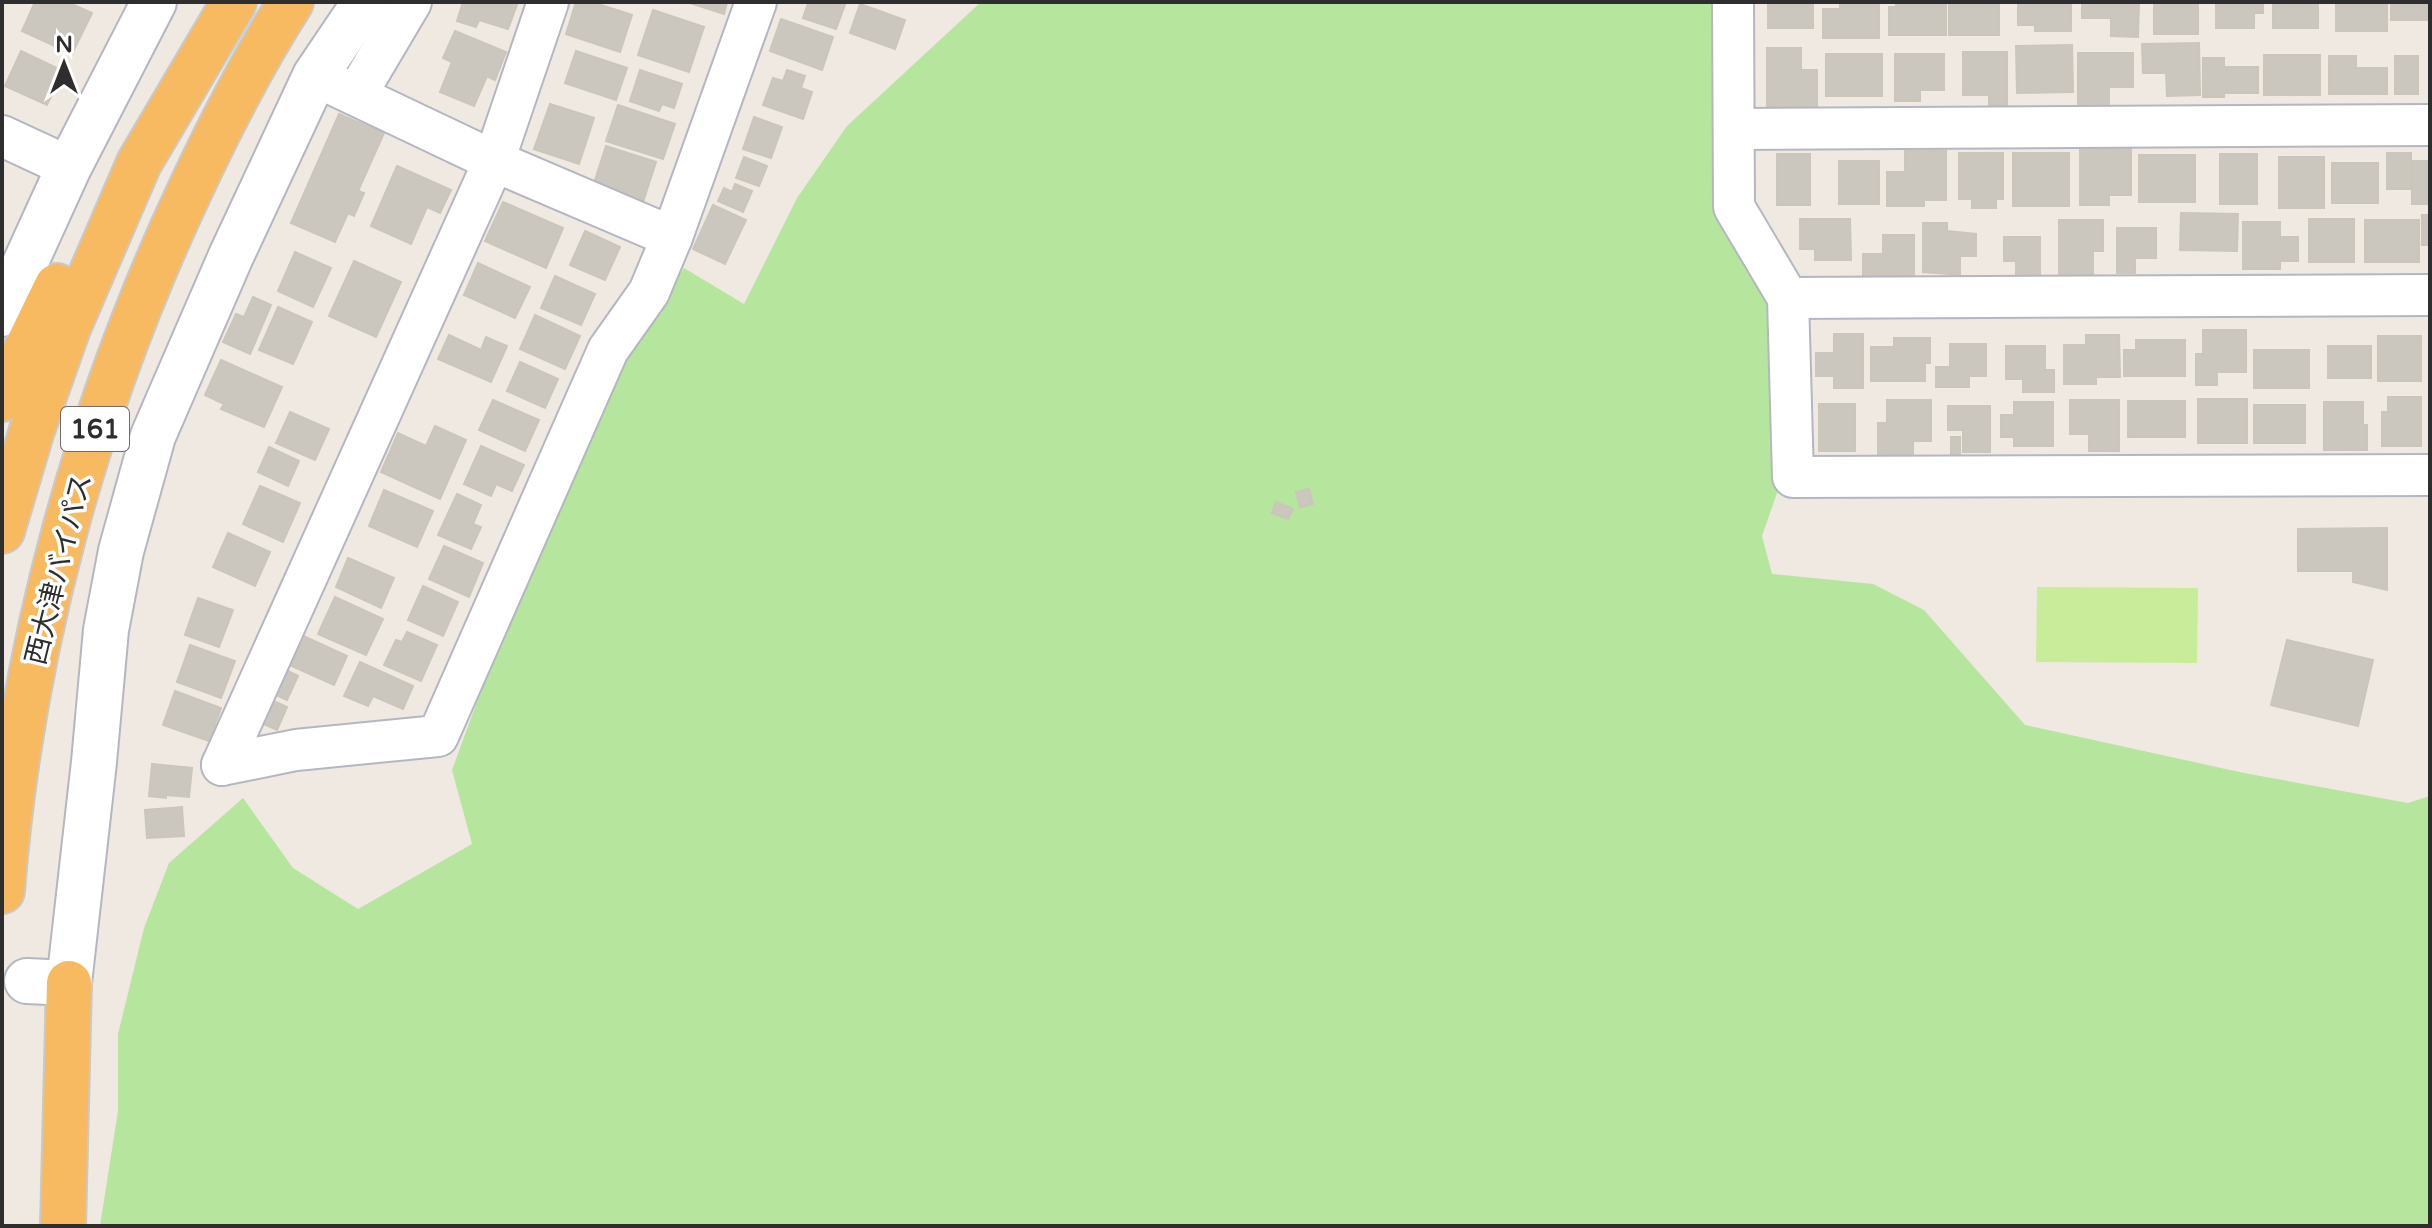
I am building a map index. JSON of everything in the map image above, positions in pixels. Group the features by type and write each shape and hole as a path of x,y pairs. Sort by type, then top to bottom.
{"highway":[{"name":"161","path":"2,531 32,430 68,328 139,163 234,2"},
{"name":"西大津バイパス","path":"2,891 21,729 39,637 61,543 101,408 136,312 187,195 221,125 291,2"},
{"path":"2,399 101,199 139,163"},
{"path":"48,982 63,1226"}],"street":[{"path":"2,314 69,167 154,2"},
{"path":"48,982 94,762 106,630 125,536 153,436 231,256 315,76 365,2"},
{"path":"356,95 411,2"},
{"path":"548,2 494,161 222,765 296,750 438,736 608,350 649,292 672,237 756,2"},
{"path":"1733,2 1734,207 1788,298 1793,477 2430,475"},
{"path":"315,76 494,161 672,237"},
{"path":"1734,129 2430,125"},
{"path":"2,136 69,167"},
{"path":"1788,298 2430,295"}],"green space":[{"path":"981,2 1723,2 1721,129 1779,307 1777,493 1762,536 1772,574 1873,584 1924,610 2025,725 2244,773 2408,803 2430,796 2430,1226 100,1226 118,1111 118,1034 144,928 169,863 243,798 293,868 358,909 472,844 452,770 542,525 627,352 684,268 744,304 797,198 847,126"},
{"path":"2037,587 2198,588 2197,663 2036,662"}],"building":[{"path":"35,2 67,2 92,13 72,54 22,31"},
{"path":"463,2 518,2 508,29 479,20 476,27 457,21"},
{"path":"576,2 592,2 632,15 620,52 566,34"},
{"path":"687,2 727,2 724,14"},
{"path":"807,2 846,2 836,29 803,18"},
{"path":"1768,2 1813,2 1813,28 1768,28"},
{"path":"1840,2 1879,2 1879,38 1823,38 1823,9 1840,9"},
{"path":"1896,2 1946,2 1946,35 1889,35 1889,7 1896,7"},
{"path":"1949,2 1999,2 1999,35 1949,35"},
{"path":"2071,2 2071,31 2035,31 2035,25 2018,25 2018,3"},
{"path":"2082,2 2139,2 2138,37 2111,36 2111,18 2082,18"},
{"path":"2154,2 2198,2 2198,34 2154,34"},
{"path":"2216,2 2263,2 2263,13 2254,13 2254,28 2216,28"},
{"path":"2273,2 2318,2 2318,28 2273,28"},
{"path":"2356,2 2387,2 2387,31 2336,31 2336,5 2356,5"},
{"path":"2391,2 2430,2 2430,17 2427,20 2391,20"},
{"path":"860,4 905,20 895,49 850,33"},
{"path":"653,10 704,27 689,72 638,55"},
{"path":"781,19 833,37 822,70 770,51"},
{"path":"455,31 506,52 495,80 487,76 474,106 440,92 452,62 443,58"},
{"path":"2199,43 2200,95 2167,96 2166,73 2143,73 2142,44"},
{"path":"2072,45 2073,92 2017,93 2016,46"},
{"path":"1767,48 1801,48 1801,70 1817,70 1817,106 1767,106"},
{"path":"21,51 63,71 47,105 5,86"},
{"path":"576,51 627,68 616,100 565,83"},
{"path":"1963,52 2007,52 2007,105 1989,105 1989,95 1963,95"},
{"path":"2078,53 2133,53 2133,87 2109,87 2109,112 2078,112"},
{"path":"1826,54 1882,54 1882,96 1826,96"},
{"path":"1895,54 1944,54 1944,90 1920,90 1920,101 1895,101"},
{"path":"2264,55 2320,55 2320,95 2264,95"},
{"path":"2329,56 2356,56 2356,68 2387,68 2387,94 2329,94"},
{"path":"2395,56 2418,56 2418,94 2395,94"},
{"path":"2203,58 2224,58 2224,67 2258,67 2258,93 2224,93 2224,97 2203,97"},
{"path":"640,70 682,84 674,108 662,104 659,111 630,101"},
{"path":"787,70 805,76 801,88 812,92 803,119 763,105 773,78 783,81"},
{"path":"550,104 594,118 579,164 534,149"},
{"path":"618,105 675,124 663,159 606,141"},
{"path":"339,114 384,133 358,191 364,193 354,216 348,213 335,242 291,223"},
{"path":"754,117 782,127 771,158 743,149"},
{"path":"606,146 656,162 643,202 593,186"},
{"path":"2080,146 2131,146 2131,195 2109,195 2109,205 2080,205"},
{"path":"1905,151 1946,151 1946,200 1924,200 1924,206 1887,206 1887,172 1905,172"},
{"path":"1959,153 2003,153 2003,199 1996,199 1996,208 1972,208 1972,199 1959,199"},
{"path":"2013,153 2069,153 2069,206 2013,206"},
{"path":"2387,153 2411,153 2411,189 2387,189"},
{"path":"1777,154 1810,154 1810,205 1777,205"},
{"path":"2220,154 2257,154 2257,204 2220,204"},
{"path":"2139,155 2195,155 2195,202 2139,202"},
{"path":"744,157 767,166 759,186 736,178"},
{"path":"2279,157 2324,157 2324,208 2279,208"},
{"path":"1839,161 1879,161 1879,204 1839,204"},
{"path":"2412,161 2430,161 2430,204 2412,204"},
{"path":"2332,163 2378,163 2378,203 2332,203"},
{"path":"397,166 451,190 440,213 427,207 411,244 371,226"},
{"path":"735,184 752,191 743,212 718,201 724,188 732,192"},
{"path":"503,202 563,228 546,268 485,241"},
{"path":"713,205 746,220 725,264 693,249"},
{"path":"2181,213 2238,214 2237,251 2180,250"},
{"path":"2422,215 2430,215 2430,245 2422,245"},
{"path":"1800,219 1850,219 1851,260 1815,260 1815,249 1800,249"},
{"path":"2309,219 2354,219 2354,262 2309,262"},
{"path":"2059,220 2103,220 2103,251 2093,251 2093,275 2059,275"},
{"path":"2365,220 2419,220 2419,262 2365,262"},
{"path":"2243,222 2280,222 2280,237 2298,237 2298,261 2280,261 2280,269 2243,269"},
{"path":"1923,223 1947,223 1947,231 1976,234 1976,256 1960,256 1960,275 1923,272"},
{"path":"2117,228 2156,228 2156,258 2135,258 2135,273 2117,273"},
{"path":"585,231 620,247 605,280 570,265"},
{"path":"1883,235 1914,235 1914,276 1863,276 1863,254 1883,254"},
{"path":"2004,237 2040,237 2040,281 2016,281 2016,261 2004,261"},
{"path":"295,252 331,268 313,307 278,291"},
{"path":"354,261 401,282 376,337 329,316"},
{"path":"478,263 530,287 515,318 464,295"},
{"path":"555,276 595,294 581,325 541,308"},
{"path":"253,297 271,305 250,354 223,342 236,314 244,317"},
{"path":"278,307 312,322 293,364 259,350"},
{"path":"535,315 580,336 565,369 520,349"},
{"path":"2203,330 2246,330 2246,372 2217,372 2217,385 2196,385 2196,354 2203,354"},
{"path":"1834,334 1863,334 1863,388 1834,388 1834,376 1816,376 1816,353 1834,353"},
{"path":"449,335 481,350 486,337 507,346 491,382 438,359"},
{"path":"2086,335 2119,335 2120,377 2096,377 2096,384 2064,384 2064,345 2086,345"},
{"path":"2378,336 2421,336 2421,381 2378,381"},
{"path":"1894,338 1930,338 1930,363 1925,363 1925,381 1871,381 1871,347 1894,347"},
{"path":"2136,340 2185,340 2185,376 2124,376 2124,350 2136,350"},
{"path":"1950,344 1986,344 1986,376 1969,376 1969,387 1936,387 1936,367 1950,367"},
{"path":"2006,346 2045,346 2045,370 2054,370 2054,392 2023,392 2023,379 2006,379"},
{"path":"2328,346 2371,346 2371,378 2328,378"},
{"path":"2254,350 2309,350 2309,388 2254,388"},
{"path":"221,360 282,387 264,427 221,409 224,404 205,395"},
{"path":"520,362 558,379 545,408 507,391"},
{"path":"2388,397 2421,397 2421,446 2382,446 2382,412 2388,412"},
{"path":"2198,399 2247,399 2247,443 2198,443"},
{"path":"493,400 539,420 525,451 479,430"},
{"path":"1887,400 1931,400 1931,441 1913,441 1913,456 1878,456 1878,423 1887,423"},
{"path":"2070,400 2119,400 2119,451 2089,451 2089,434 2070,434"},
{"path":"2128,401 2185,401 2185,437 2128,437"},
{"path":"2014,402 2053,402 2053,446 2014,446 2014,437 2001,437 2001,415 2014,415"},
{"path":"2324,402 2363,402 2367,450 2324,450"},
{"path":"1819,404 1855,404 1855,451 1819,451"},
{"path":"2254,405 2305,405 2305,443 2254,443"},
{"path":"1948,406 1990,406 1990,452 1963,452 1963,430 1948,430"},
{"path":"290,412 329,429 315,460 276,443"},
{"path":"435,426 466,440 440,499 381,472 398,433 426,446"},
{"path":"1951,437 1960,437 1960,455 1951,455"},
{"path":"481,446 524,465 512,491 496,484 491,496 464,484"},
{"path":"269,447 299,461 288,486 258,472"},
{"path":"260,486 300,503 283,542 243,524"},
{"path":"1309,489 1313,504 1300,507 1296,492"},
{"path":"384,490 433,511 417,547 369,526"},
{"path":"457,494 481,505 473,524 481,527 471,549 438,535"},
{"path":"1276,502 1293,509 1288,519 1272,513"},
{"path":"2387,528 2387,590 2353,582 2353,571 2298,571 2298,529"},
{"path":"228,533 270,552 255,586 213,567"},
{"path":"444,546 483,563 469,597 429,579"},
{"path":"348,558 394,578 381,608 336,587"},
{"path":"423,586 458,602 443,636 408,620"},
{"path":"335,597 383,619 366,655 318,634"},
{"path":"198,598 233,610 219,647 185,635"},
{"path":"407,632 437,645 421,681 384,665 396,640 402,642"},
{"path":"299,634 347,656 334,685 285,663"},
{"path":"2287,640 2373,660 2358,726 2271,705"},
{"path":"190,645 235,661 221,698 177,682"},
{"path":"360,662 413,686 403,709 373,696 368,706 344,696"},
{"path":"282,668 298,676 287,700 271,693"},
{"path":"175,691 221,708 209,741 163,725"},
{"path":"269,699 287,707 277,730 259,722"},
{"path":"152,764 192,768 189,797 149,796"},
{"path":"182,807 184,836 147,838 145,810"}]}
